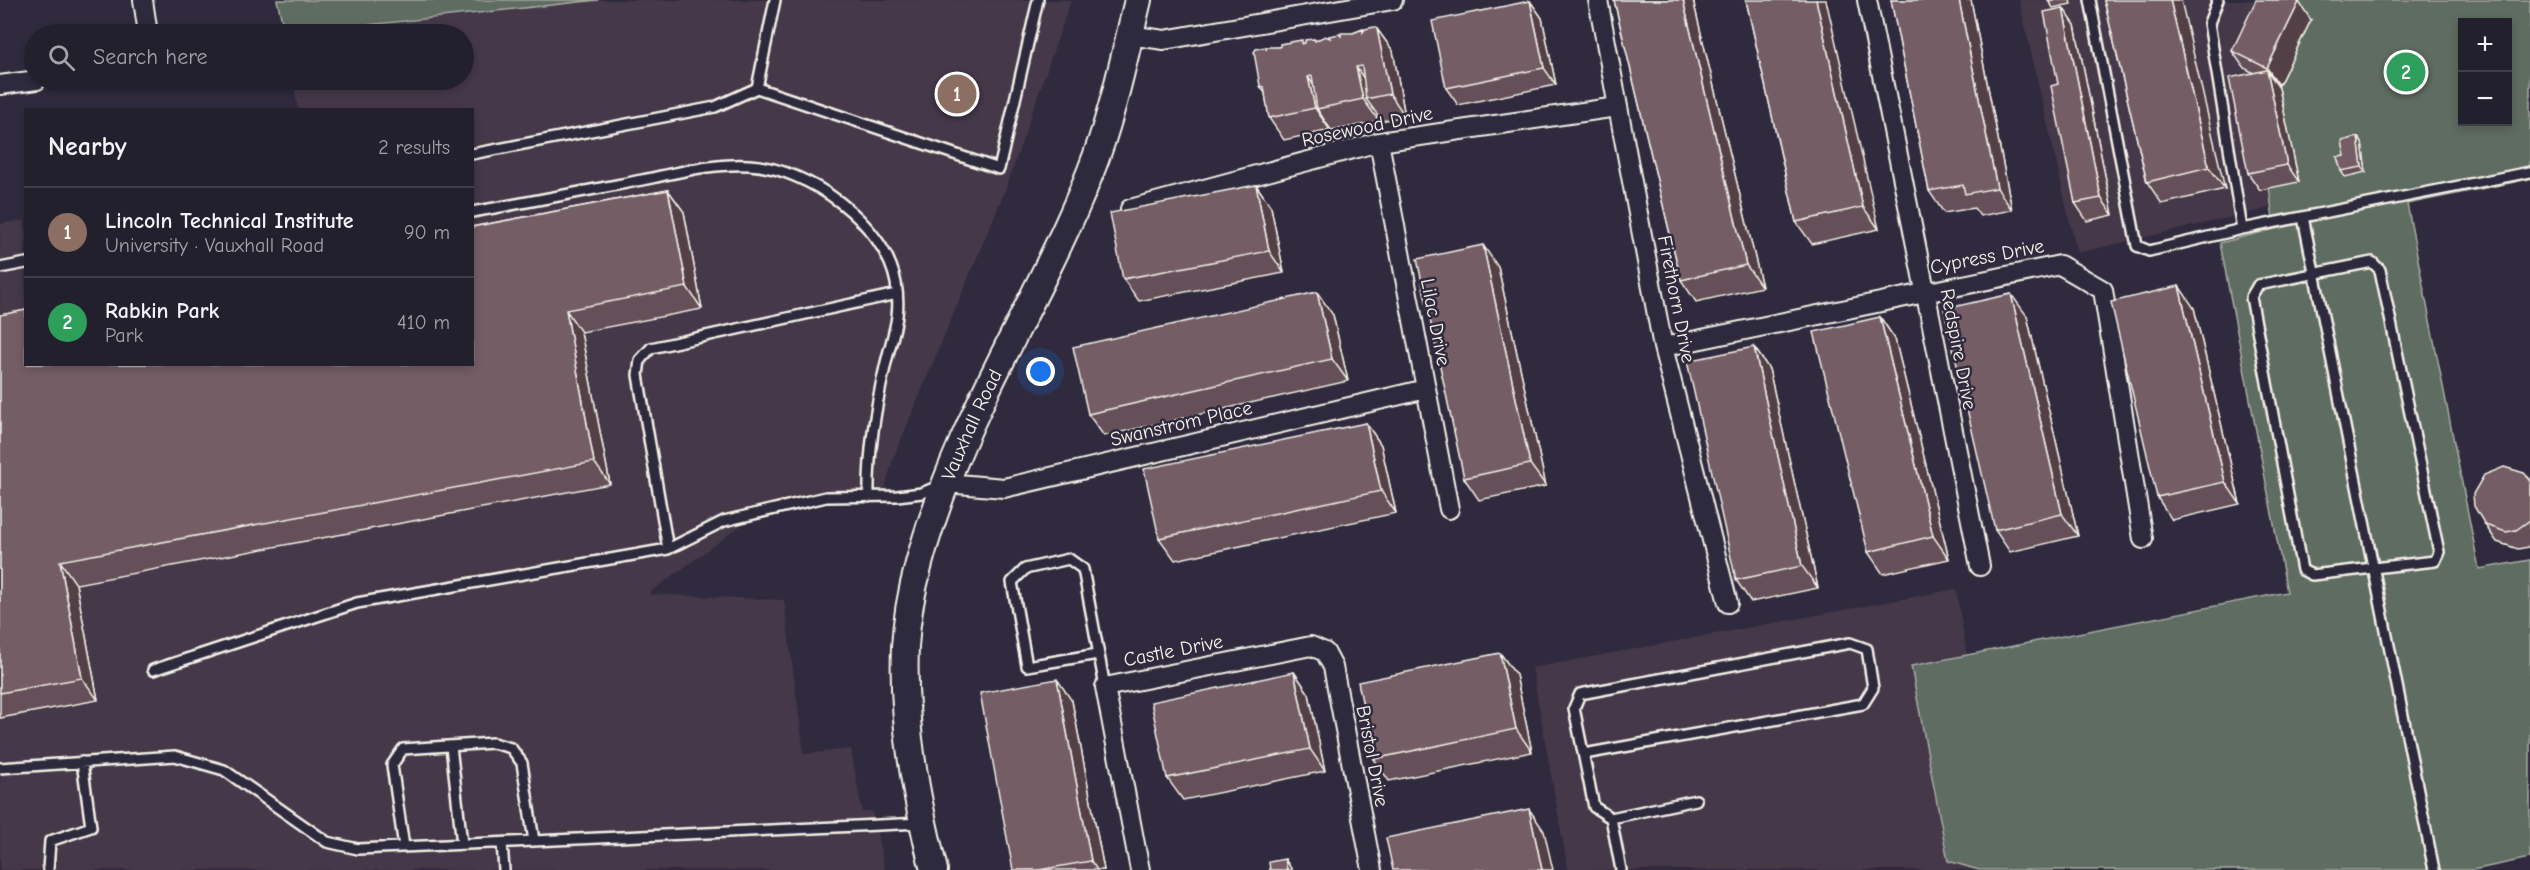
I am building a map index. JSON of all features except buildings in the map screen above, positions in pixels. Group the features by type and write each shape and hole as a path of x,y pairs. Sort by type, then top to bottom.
{"street":[{"path":"143,0 147,24"},
{"name":"Vauxhall Road","path":"934,870 922,823 905,717 905,645 915,575 930,521 965,433 1064,234 1091,171 1118,84 1138,0"},
{"path":"1129,35 1164,40 1393,0"},
{"name":"Firethorn Drive","path":"1598,0 1663,347 1728,603"},
{"name":"Redspire Drive","path":"1867,0 1980,566"},
{"path":"0,85 24,82"},
{"name":"Rosewood Drive","path":"1130,209 1379,142 1617,107"},
{"name":"Lilac Drive","path":"1379,142 1449,509"},
{"name":"Cypress Drive","path":"1663,347 1924,291 2060,265 2103,290 2143,539"},
{"name":"Swanstrom Place","path":"946,483 1004,488 1425,389"},
{"name":"Castle Drive","path":"1140,870 1105,687 1311,646 1325,652"},
{"name":"Bristol Drive","path":"1325,652 1333,667 1372,870"}],"lane":[{"path":"757,88 775,0"},
{"path":"474,154 715,107 757,88 999,170 1038,0"},
{"path":"2090,0 2137,246 2149,251 2242,229 2530,172"},
{"path":"2218,0 2209,23 2242,229"},
{"path":"474,212 698,169 751,165 785,173 818,188 850,209 872,233 885,253 896,281 897,294 897,328 885,365 871,438 868,461 869,497"},
{"path":"2303,217 2434,870"},
{"path":"2372,262 2380,270 2439,552 2435,561 2373,570 2312,575 2302,570 2251,297 2258,285 2313,273 2372,262"},
{"path":"0,268 24,263"},
{"path":"668,549 638,375 640,360 651,348 897,294"},
{"path":"153,670 357,603 668,549 724,521 826,497 869,497 922,492 946,483"},
{"path":"1098,654 1027,666 1012,582 1025,569 1069,559 1083,568 1105,687"},
{"path":"1584,754 1863,704 1873,688 1867,649 1850,643 1580,694 1574,708 1594,807 1611,818 1696,800"},
{"path":"404,847 392,765 403,749 493,742 511,748 522,763 534,841"},
{"path":"452,746 462,844"},
{"path":"0,768 176,756 224,770 327,842 358,849 922,823"},
{"path":"48,870 50,841 91,827 82,762"},
{"path":"1611,818 1621,870"},
{"path":"502,843 504,870"}],"shaded area":[{"path":"598,0 1071,0 1006,188 893,459 884,492 758,513 648,594 784,600 804,754 851,749 862,812 872,811 885,870 0,870 0,224 24,220 24,366 474,366 474,108 298,108 295,90 474,90 474,24 386,24"},
{"path":"2019,0 2415,0 2395,179 2077,253"},
{"path":"1956,589 1967,655 1911,666 1948,861 1979,870 1568,870 1532,668"}],"green space":[{"path":"277,0 598,0 377,24 283,24"},
{"path":"2285,0 2530,0 2530,179 2407,204 2479,569 2530,560 2530,858 2473,870 1979,870 1948,861 1911,666 2287,592 2220,243 2274,229 2256,72"}],"place":[{"name":"Rabkin Park","path":"2406,72"},
{"name":"Lincoln Technical Institute","path":"957,94"}]}
